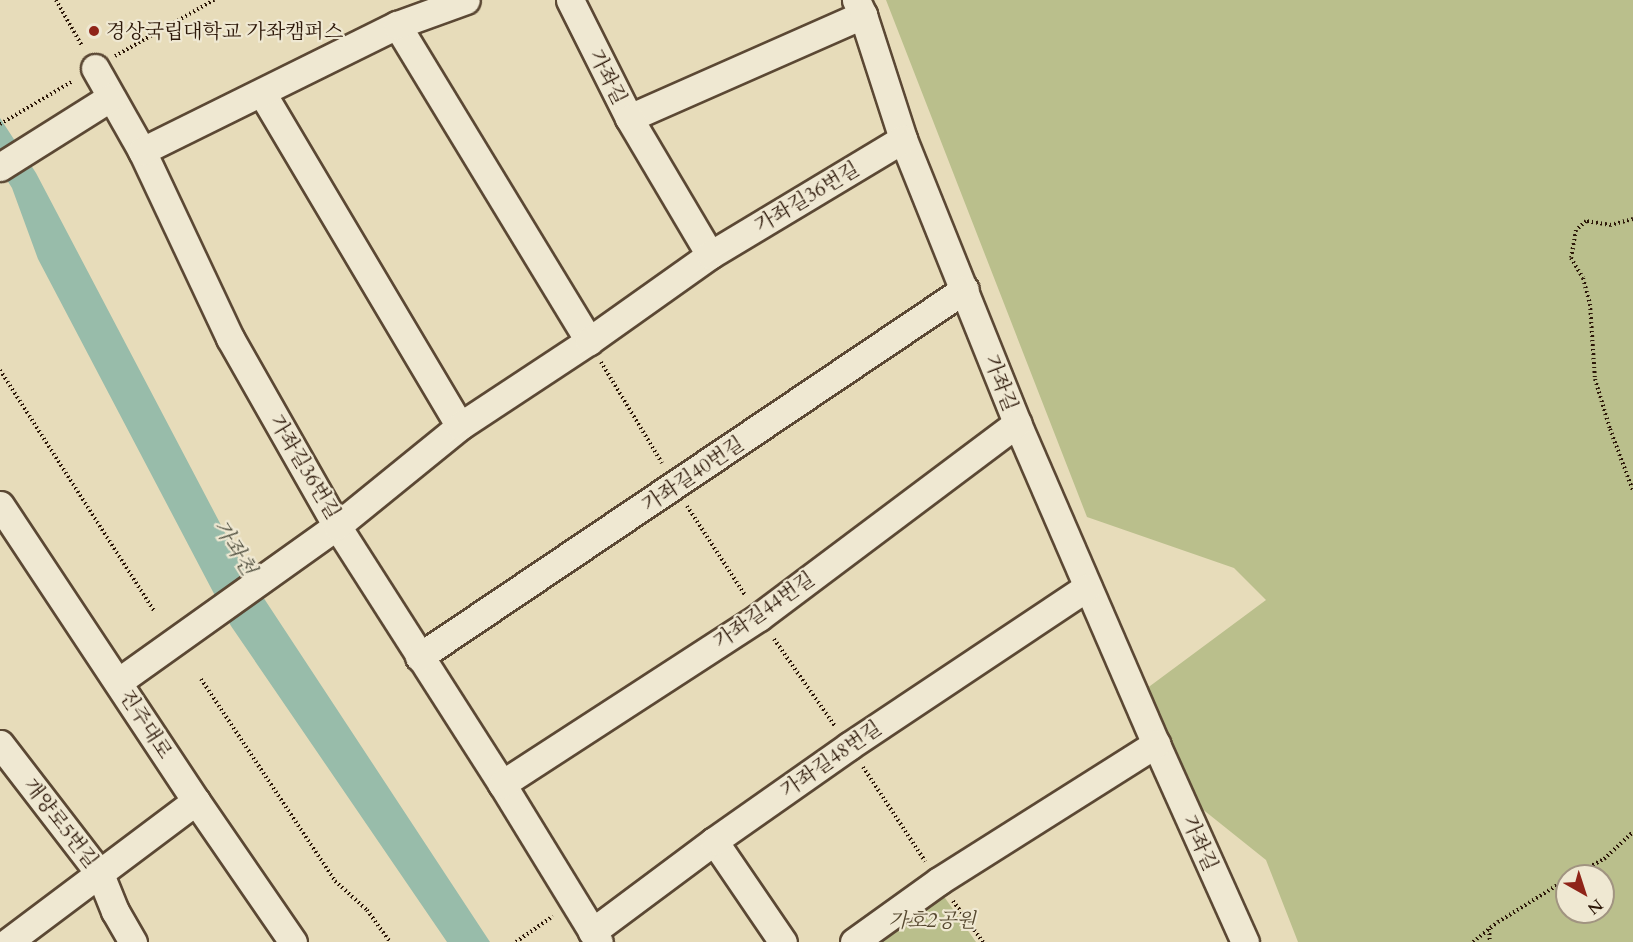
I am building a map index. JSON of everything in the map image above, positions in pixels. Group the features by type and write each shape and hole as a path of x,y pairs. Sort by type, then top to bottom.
{"street":[{"path":"86,74 111,97 142,151 397,25 466,0"},
{"name":"가좌길","path":"570,0 629,118 859,8 903,139 1017,423 1087,587 1245,942"},
{"path":"397,25 589,341"},
{"path":"262,93 460,426"},
{"path":"0,167 111,97"},
{"path":"629,118 710,255"},
{"name":"가좌길36번길","path":"142,151 230,338 337,526 460,426 589,341 710,255 903,139"},
{"name":"가좌길40번길","path":"419,657 965,289"},
{"name":"가좌길44번길","path":"502,784 759,617 1017,423"},
{"name":"진주대로","path":"3,515 294,942"},
{"path":"118,682 213,617 337,526 502,784 596,937"},
{"name":"가좌길48번길","path":"596,937 714,841 849,746 1087,587"},
{"name":"개양로5번길","path":"0,744 100,874 133,942"},
{"path":"854,942 939,881 1156,744"},
{"path":"8,942 196,801"},
{"path":"714,841 783,942"}],"path":[{"path":"56,0 86,74"},
{"path":"0,124 214,0"},
{"path":"1633,219 1611,225 1586,221 1576,230 1571,258 1583,278 1590,304 1595,379 1610,429 1633,491"},
{"path":"589,341 675,486 759,617 983,942"},
{"path":"0,370 154,611"},
{"path":"201,679 334,881 367,910 390,942"},
{"path":"1595,864 1604,859 1633,832"},
{"path":"1473,942 1489,929 1555,887"},
{"path":"516,942 573,902"},
{"path":"1489,929 1490,942"}],"green space":[{"path":"886,0 1633,0 1633,942 1298,942 1266,860 1171,784 1146,689 1266,600 1234,568 1087,517"},
{"name":"가호2공원","path":"938,888 976,942 862,942"}],"shaded area":[{"name":"가좌천","path":"0,118 36,173 242,565 490,942 447,942 231,626 38,259 12,188 0,169"}],"place":[{"name":"경상국립대학교 가좌캠퍼스","path":"94,31"}]}
